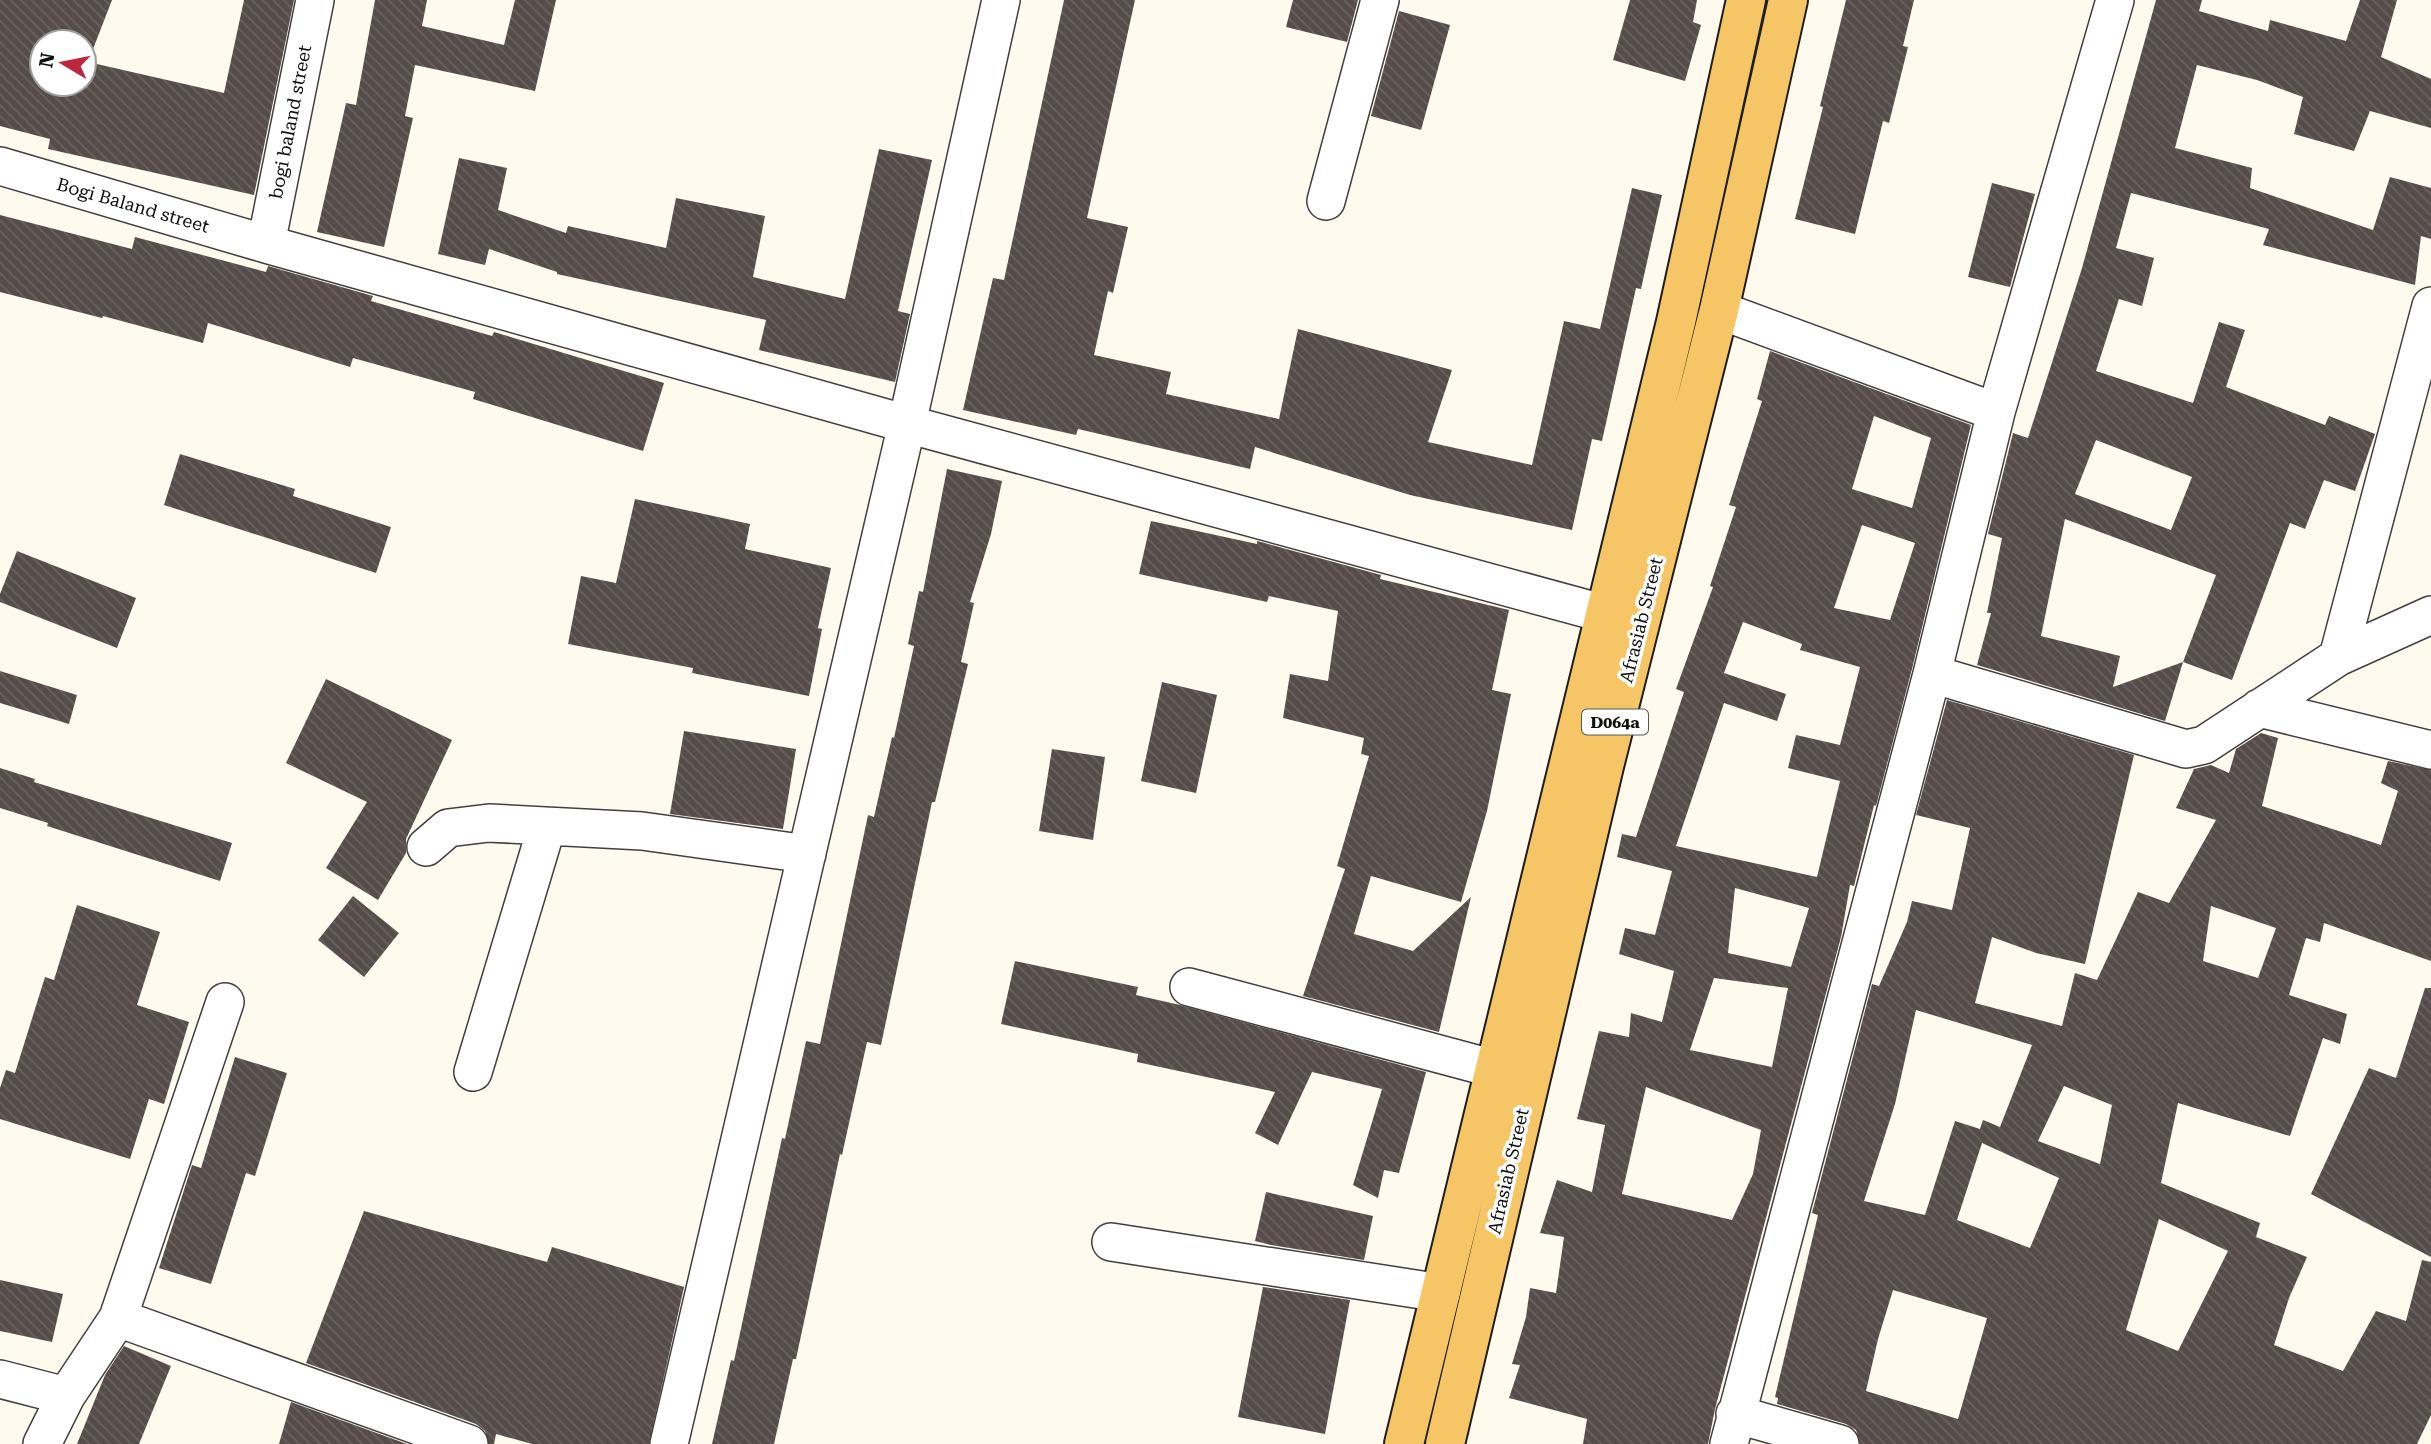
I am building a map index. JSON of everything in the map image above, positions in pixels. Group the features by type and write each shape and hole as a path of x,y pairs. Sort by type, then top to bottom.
{"main road":[{"name":"Afrasiab Street","path":"1446,1444 1508,1167 1622,619 1676,322 1746,0"},
{"name":"Afrasiab Street","path":"1404,1444 1495,1069 1622,619 1719,310 1788,0"}],"street":[{"name":"bogi baland street","path":"266,244 315,0"},
{"path":"669,1444 907,424 1001,0"},
{"path":"1326,201 1380,0"},
{"path":"1840,1444 1732,1429 1932,674 1996,412 2115,0"},
{"name":"Bogi Baland street","path":"0,166 266,244 907,424 1622,619"},
{"path":"2337,657 2431,306"},
{"path":"1719,310 1996,412"},
{"path":"1932,674 2186,749 2203,745 2337,657 2431,615"},
{"path":"2259,708 2431,750"},
{"path":"426,847 448,828 489,823 642,831 807,854"},
{"path":"473,1072 547,826"},
{"path":"1189,987 1495,1069"},
{"path":"42,1444 66,1396 118,1318 225,1002"},
{"path":"1111,1242 1441,1293"},
{"path":"118,1318 469,1444"},
{"path":"0,1379 66,1396"}],"building":[{"path":"0,0 112,0 98,36 98,28 28,28 28,98 98,98 98,64 224,93 244,0 294,0 254,195 48,149 50,139 0,126"},
{"path":"375,0 427,0 422,26 504,45 515,0 556,0 535,91 415,65 405,116 413,118 384,247 317,232 346,103 356,105"},
{"path":"1064,0 1135,0 1087,218 1128,227 1113,293 1108,291 1094,355 1171,372 1166,394 1279,419 1298,329 1452,370 1428,442 1532,465 1564,321 1600,329 1632,188 1662,195 1641,289 1636,288 1602,441 1592,439 1572,530 1410,495 1255,447 1250,469 1078,429 1076,435 963,410 993,278 1004,280"},
{"path":"1293,0 1358,0 1347,42 1286,27"},
{"path":"1630,0 1697,0 1693,22 1701,25 1685,81 1613,60"},
{"path":"1846,0 1914,0 1903,46 1908,47 1889,123 1883,121 1855,234 1795,219"},
{"path":"2156,0 2202,0 2199,11 2268,31 2270,20 2346,41 2360,0 2397,0 2381,57 2431,79 2431,128 2370,111 2354,151 2294,134 2303,97 2257,80 2197,65 2175,148 2252,168 2250,188 2373,230 2390,177 2431,188 2431,239 2421,236 2415,285 2263,245 2269,229 2131,193 2116,248 2154,258 2142,306 2119,299 2096,371 2193,403 2219,322 2245,330 2226,387 2325,425 2329,416 2375,434 2355,491 2324,480 2305,529 2290,523 2232,680 2183,662 2165,721 1977,665 1991,613 1987,613 2002,538 1988,534 2013,433 2028,438 2082,268","holes":["2096,440 2192,477 2171,530 2075,494","2065,519 2216,575 2183,662 2113,687 2120,656 2041,636"]},
{"path":"1399,11 1450,25 1421,130 1371,116"},
{"path":"879,149 932,160 898,311 910,314 895,382 759,350 766,320 557,274 489,249 485,265 438,254 459,158 507,168 498,210 566,233 568,226 666,248 676,198 765,216 753,277 845,299"},
{"path":"1992,183 2035,194 2010,287 1968,277"},
{"path":"0,215 132,249 135,237 266,272 268,266 373,296 371,301 492,336 494,332 664,383 643,451 473,399 475,392 353,358 350,367 208,323 203,343 0,292"},
{"path":"1770,351 1971,425 1912,669 1854,886 1850,885 1841,937 1715,1409 1708,1444 1583,1444 1587,1419 1509,1398 1520,1365 1512,1364 1526,1317 1530,1288 1556,1293 1564,1237 1540,1233 1557,1180 1592,1192 1605,1125 1577,1119 1599,1031 1629,1037 1631,1013 1662,1022 1674,971 1619,954 1625,928 1655,935 1672,871 1617,857 1622,834 1636,837 1684,692 1676,689 1713,587 1710,586 1736,507 1729,505 1762,401 1757,399","holes":["1874,416 1931,438 1912,508 1852,489","1862,525 1915,543 1890,620 1834,608","1743,622 1802,644 1800,650 1860,667 1840,745 1796,735 1788,768 1840,781 1817,877 1676,846 1724,703 1777,721 1786,694 1724,673","1735,888 1809,908 1791,967 1728,953","1714,978 1788,988 1772,1067 1690,1050","1646,1087 1761,1130 1753,1174 1732,1220 1622,1194"]},
{"path":"180,454 295,489 293,496 391,527 376,573 164,505"},
{"path":"947,469 1002,481 991,534 970,602 974,603 961,662 968,664 935,802 932,802 881,1045 867,1042 796,1359 793,1359 774,1444 712,1444 731,1360 734,1361 782,1138 785,1139 806,1041 820,1044 868,815 874,817 892,737 894,738 914,646 908,644 919,591 923,592"},
{"path":"635,499 750,524 745,549 831,568 818,628 822,629 809,696 692,673 693,668 568,644 581,576 616,583"},
{"path":"1151,521 1257,544 1257,541 1381,575 1380,579 1509,610 1492,690 1511,694 1487,811 1461,902 1371,876 1354,934 1413,951 1471,897 1439,1032 1303,996 1345,869 1337,866 1369,756 1361,754 1364,738 1283,718 1290,674 1328,681 1338,611 1269,596 1267,602 1139,574"},
{"path":"17,551 136,598 117,648 0,602 0,594"},
{"path":"0,671 77,695 69,724 0,703"},
{"path":"326,679 452,740 406,839 406,853 378,900 326,868 367,802 286,763"},
{"path":"1162,682 1217,695 1196,793 1141,781"},
{"path":"1947,700 2134,755 2085,964 2036,953 1992,937 1975,1003 2062,1026 2075,973 2097,980 2138,892 2169,903 2216,820 2176,808 2194,769 2211,765 2229,773 2236,749 2261,733 2278,738 2262,806 2381,845 2398,791 2381,783 2388,761 2431,770 2431,961 2324,923 2320,942 2306,938 2289,995 2347,1014 2340,1044 2323,1038 2290,1136 2178,1103 2161,1183 2260,1223 2256,1237 2307,1257 2289,1298 2274,1345 2343,1371 2376,1311 2406,1321 2422,1260 2431,1262 2431,1415 2417,1444 1860,1444 1856,1430 1846,1424 1777,1404 1778,1398 1775,1397 1818,1215 1812,1213 1872,984 1879,986 1907,922 1912,901 1952,910 1970,828 1916,815","holes":["2211,906 2276,928 2258,978 2203,961","1916,1010 2032,1045 2000,1127 1983,1120 1980,1129 1955,1121 1925,1215 1864,1201 1895,1104","2064,1086 2112,1105 2100,1164 2038,1141","1982,1143 2059,1178 2030,1248 1957,1220","2159,1219 2228,1251 2178,1351 2126,1330","1893,1290 1987,1318 1958,1419 1866,1391"]},
{"path":"684,731 796,749 783,829 670,814"},
{"path":"1052,749 1105,757 1093,840 1039,831"},
{"path":"0,768 35,779 34,782 232,843 220,881 47,826 48,823 0,808"},
{"path":"353,896 399,933 364,977 318,940"},
{"path":"77,905 160,932 137,1005 189,1022 164,1104 149,1099 130,1159 0,1119 0,1088 6,1070 15,1073 45,977 54,980"},
{"path":"1015,961 1138,987 1136,995 1426,1072 1399,1173 1384,1170 1378,1198 1353,1185 1382,1089 1312,1072 1278,1145 1255,1133 1275,1092 1137,1062 1138,1054 1001,1024"},
{"path":"2425,988 2431,988 2431,1257 2311,1194 2369,1068 2396,1078"},
{"path":"235,1057 287,1073 255,1176 246,1173 211,1284 159,1268 192,1165 201,1168"},
{"path":"1266,1192 1373,1216 1364,1260 1255,1241"},
{"path":"364,1211 547,1262 552,1247 684,1287 649,1444 532,1444 496,1434 494,1444 489,1444 485,1431 476,1424 306,1363"},
{"path":"0,1280 63,1294 52,1342 0,1331"},
{"path":"1263,1287 1350,1300 1325,1434 1238,1417"},
{"path":"124,1346 171,1366 139,1444 77,1444 105,1375"},
{"path":"291,1402 407,1444 279,1444"}]}
